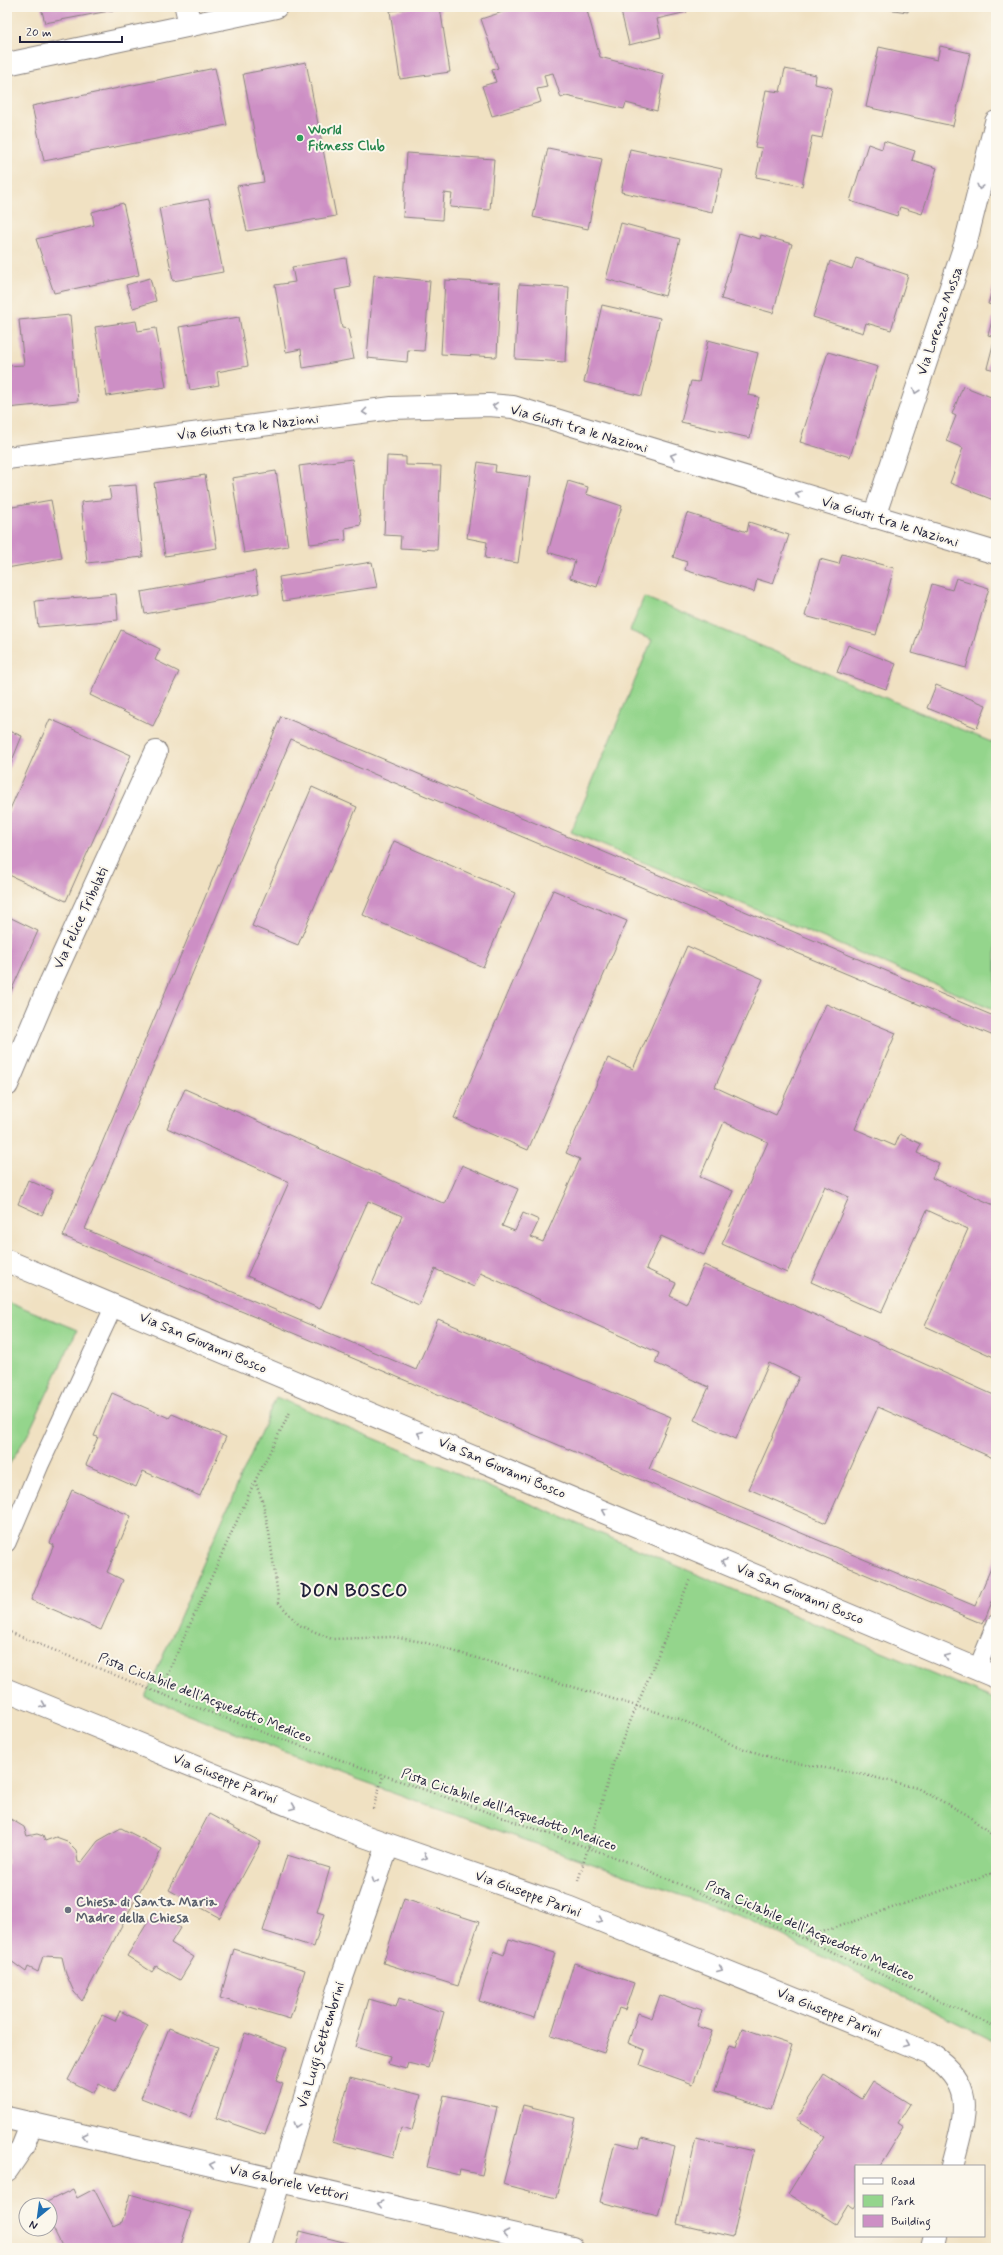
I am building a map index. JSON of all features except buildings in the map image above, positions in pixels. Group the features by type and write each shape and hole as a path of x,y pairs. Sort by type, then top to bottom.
{"street":[{"path":"7,64 188,16 276,7"},
{"name":"Via Lorenzo Mossa","path":"874,517 966,245 996,122"},
{"name":"Via Giusti tra le Nazioni","path":"7,458 392,408 489,405 513,408 996,553"},
{"name":"Via Felice Tribolati","path":"7,1085 48,988 156,752"},
{"name":"Via San Giovanni Bosco","path":"7,1261 986,1673"},
{"name":"Via Giuseppe Parini","path":"7,1690 388,1844 570,1908 930,2054 949,2069 960,2086 964,2112 952,2165"},
{"name":"Via Luigi Settembrini","path":"259,2248 278,2181 338,1989 388,1844"},
{"name":"Via Gabriele Vettori","path":"7,2118 572,2248"},
{"path":"7,2170 22,2148 32,2123"},
{"path":"932,2248 935,2237"}],"lane":[{"path":"7,1543 40,1465 114,1306"},
{"path":"986,1673 996,1623"}],"path":[{"path":"159,1693 255,1481 290,1412"},
{"path":"255,1481 263,1503 269,1532 279,1602 299,1624 332,1639 393,1637 423,1642 637,1708 680,1719 735,1746 780,1760 865,1775 917,1788 966,1814 996,1838"},
{"path":"570,1908 615,1758 691,1576"},
{"name":"Pista Ciclabile dell'Acquedotto Mediceo","path":"7,1631 159,1693 383,1776 631,1863 804,1938 996,2027"},
{"path":"804,1938 996,1872"}],"green space":[{"path":"644,597 996,744 996,1010 571,832 652,640 630,631"},
{"path":"7,1301 77,1330 27,1436 7,1468"},
{"path":"276,1397 996,1700 996,2042 745,1918 356,1780 145,1697"}],"place":[{"name":"World Fitness Club","path":"300,138"},
{"name":"Chiesa di Santa Maria Madre della Chiesa","path":"68,1910"}],"district":[{"name":"DON BOSCO","path":"354,1591"}]}
